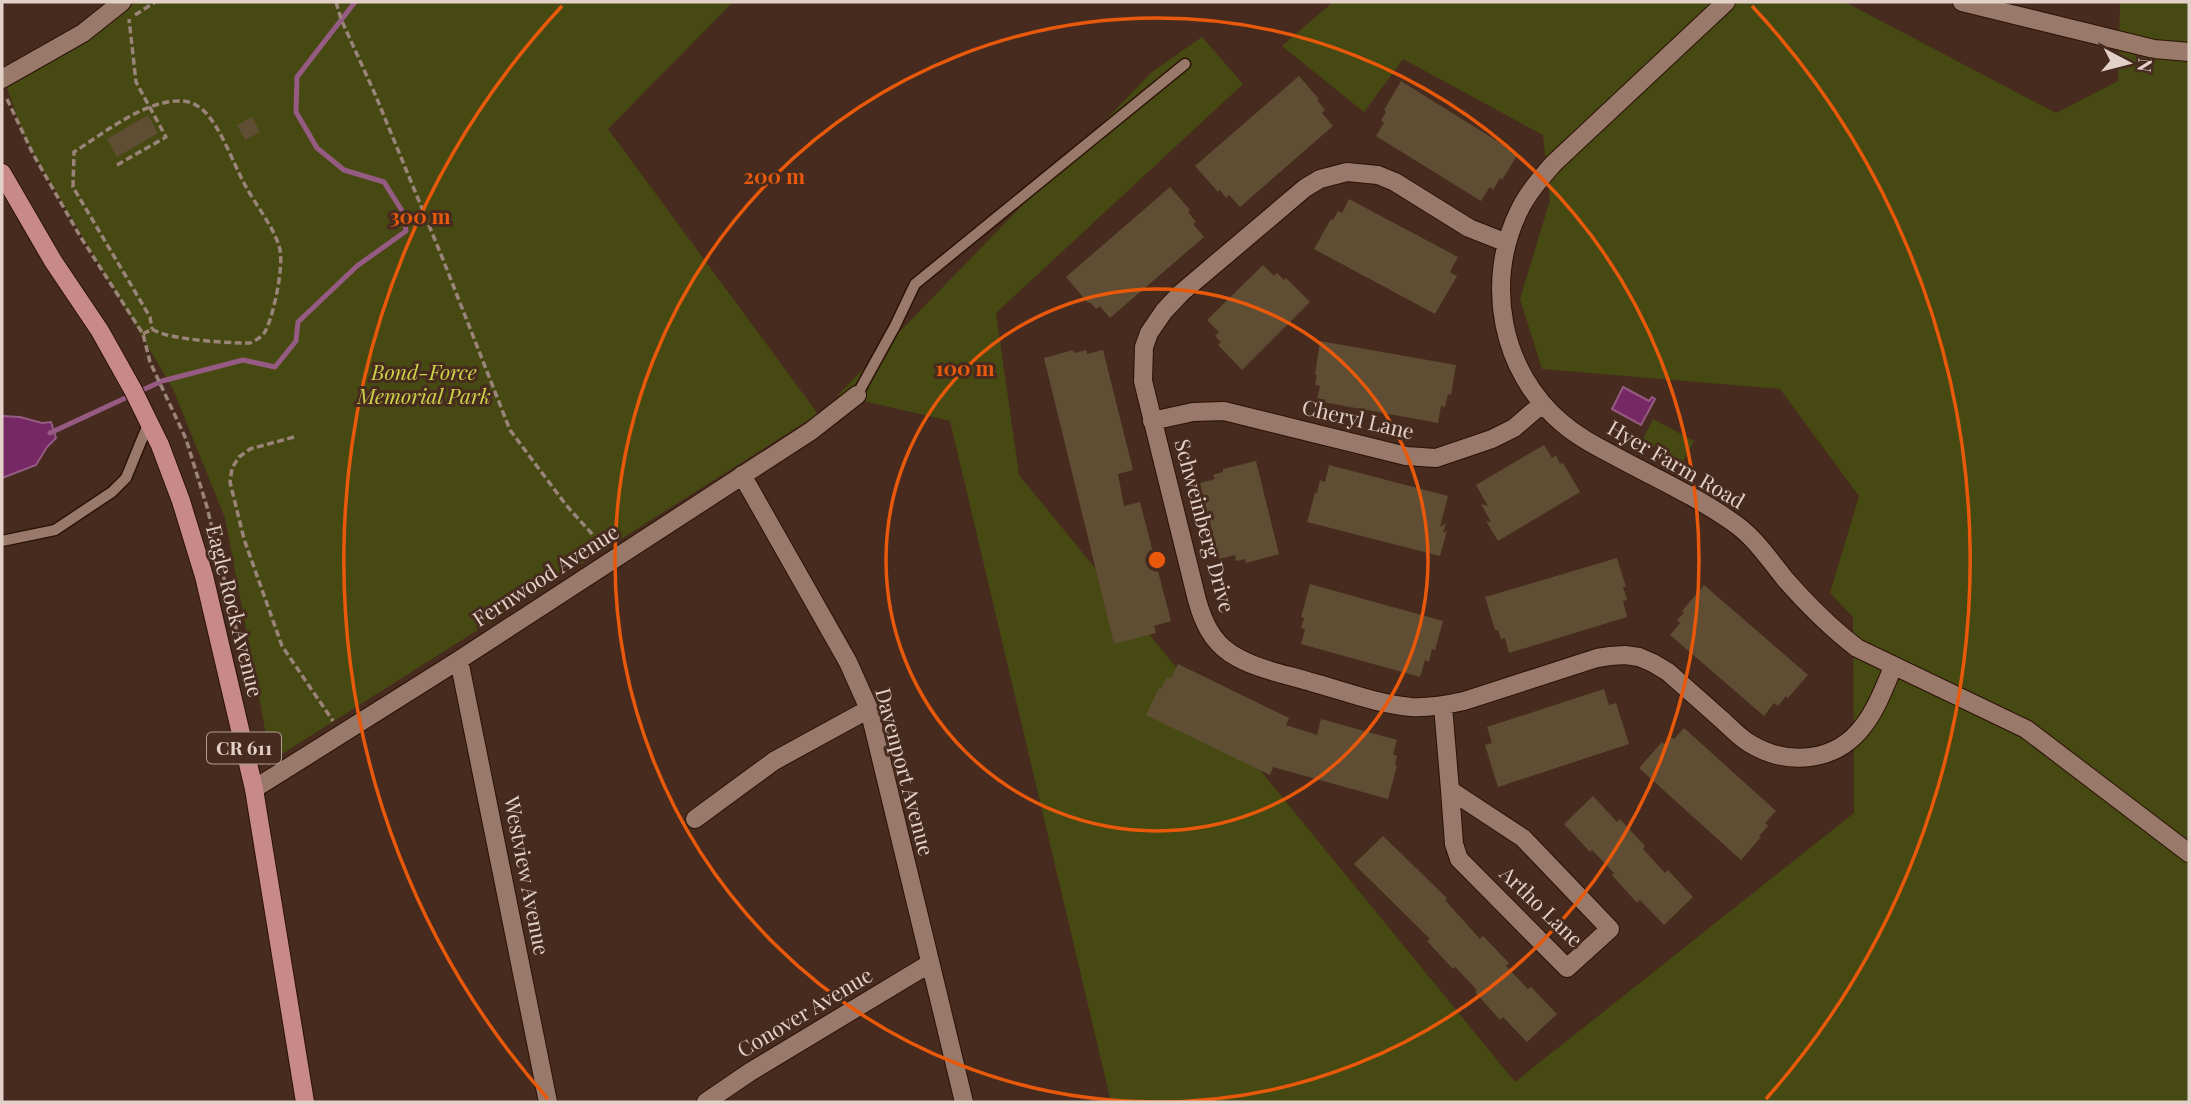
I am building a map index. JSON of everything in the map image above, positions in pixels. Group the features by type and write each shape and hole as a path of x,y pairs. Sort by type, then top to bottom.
{"main road":[{"name":"Eagle Rock Avenue","path":"2,173 58,270 100,331 137,397 160,445 181,501 204,576 254,789 305,1102"}],"street":[{"path":"2,79 83,33 122,2"},
{"name":"Hyer Farm Road","path":"1726,2 1553,164 1520,208 1507,243 1500,299 1505,332 1519,367 1542,404 1562,424 1732,521 1761,548 1798,594 1857,648 2026,729 2189,853"},
{"path":"1962,2 2014,8 2154,49 2189,52"},
{"name":"Schweinberg Drive","path":"1507,243 1469,228 1395,182 1378,176 1347,172 1320,179 1305,188 1181,293 1156,322 1144,347 1143,381 1201,617 1217,642 1229,653 1260,667 1375,700 1410,706 1443,706 1597,658 1625,655 1653,663 1668,672 1747,742 1771,754 1797,759 1817,757 1836,751 1848,743 1865,724 1893,667"},
{"name":"Fernwood Avenue","path":"254,789 459,660 811,431 857,395"},
{"name":"Cheryl Lane","path":"1153,421 1193,412 1224,411 1422,458 1436,458 1506,433 1542,404"},
{"name":"Davenport Avenue","path":"742,475 848,662 869,709 964,1102"},
{"name":"Westview Avenue","path":"459,660 548,1102"},
{"name":"Artho Lane","path":"1443,706 1454,844 1459,859 1567,968 1610,929 1523,838 1450,790"},
{"path":"695,819 774,761 869,709"},
{"name":"Conover Avenue","path":"706,1102 750,1072 929,964"}],"lane":[{"path":"857,395 915,284 1185,64"},
{"path":"2,541 55,530 112,492 126,478 149,422"}],"path":[{"path":"117,165 166,137 136,82 128,20 155,2"},
{"path":"336,2 510,430 566,505 610,553"},
{"path":"7,99 39,166 143,334 162,391 186,439 207,507 252,694"},
{"path":"190,102 205,111 214,125 279,244 281,273 266,331 250,343 191,339 157,333 152,329 150,317 73,187 74,152 149,106 190,102"},
{"path":"143,334 152,329"},
{"path":"294,437 250,449 239,457 232,468 230,482 244,539 282,646 338,729"}],"green space":[{"name":"Bond-Force Memorial Park","path":"119,2 733,2 608,129 818,414 271,761 225,518 173,389 35,156 22,131 3,76"},
{"path":"1333,2 1845,2 2056,113 2118,81 2120,2 2189,2 2189,1102 1111,1102 950,421 838,395 1152,72 1202,37 1243,84 996,313 1019,475 1515,1082 1854,813 1853,617 1830,593 1859,496 1780,389 1542,369 1520,299 1550,200 1543,135 1403,59 1364,112 1282,46"},
{"path":"1653,419 1694,441 1683,462 1642,441"}],"shaded area":[{"path":"1623,387 1649,401 1652,397 1655,399 1641,425 1612,409"},
{"path":"2,416 51,422 56,438 36,465 2,478"}],"building":[{"path":"1299,76 1319,99 1317,100 1325,110 1322,113 1333,126 1240,207 1229,195 1226,198 1220,190 1218,192 1195,166"},
{"path":"1401,81 1518,154 1502,180 1500,178 1493,190 1490,187 1481,201 1376,136 1384,123 1381,120 1386,112 1384,110"},
{"path":"148,115 158,133 117,157 107,139"},
{"path":"252,117 260,132 245,140 237,125"},
{"path":"1170,187 1190,210 1188,212 1196,222 1193,224 1204,237 1110,318 1100,306 1096,309 1088,303 1066,277"},
{"path":"1349,199 1458,257 1450,272 1457,276 1435,314 1314,249 1331,219 1333,220 1338,211 1342,213"},
{"path":"1263,265 1274,276 1277,273 1284,280 1286,278 1310,302 1242,370 1218,345 1221,342 1215,336 1219,332 1207,320"},
{"path":"1320,341 1456,365 1451,395 1448,394 1445,407 1441,406 1438,423 1317,401 1320,386 1315,385 1315,375"},
{"path":"1073,350 1074,353 1086,350 1087,354 1103,350 1133,470 1118,474 1124,506 1140,502 1171,621 1154,626 1156,633 1114,644 1044,358"},
{"path":"1544,445 1552,458 1556,455 1560,464 1563,463 1580,492 1498,541 1486,521 1491,522 1481,504 1488,506 1476,485"},
{"path":"1256,461 1279,554 1246,563 1245,559 1236,561 1235,555 1219,559 1200,483 1215,479 1213,475 1223,472 1223,469"},
{"path":"1329,465 1448,496 1440,527 1446,523 1443,533 1447,531 1440,556 1307,522 1320,480 1325,482"},
{"path":"1617,558 1626,587 1623,587 1627,600 1623,601 1627,617 1509,653 1505,638 1501,639 1498,630 1495,630 1485,597"},
{"path":"1310,584 1443,621 1435,650 1432,649 1429,662 1425,660 1420,677 1301,644 1305,629 1301,628 1304,618 1301,617"},
{"path":"1704,585 1808,675 1788,698 1786,696 1778,706 1774,703 1764,716 1670,635 1680,623 1677,620 1684,613 1682,611"},
{"path":"1178,664 1289,718 1286,725 1317,735 1321,719 1397,740 1393,754 1397,756 1397,766 1388,799 1273,767 1270,775 1146,715 1159,688 1161,689 1167,677 1171,679"},
{"path":"1604,689 1609,705 1616,703 1629,744 1498,787 1485,745 1492,743 1487,727"},
{"path":"1684,728 1776,811 1765,823 1768,826 1759,836 1761,837 1741,860 1639,768 1662,742 1664,744 1670,737 1674,739"},
{"path":"1593,796 1617,822 1620,819 1665,873 1668,870 1693,897 1664,925 1640,900 1637,903 1612,875 1614,873 1564,824"},
{"path":"1383,836 1447,898 1445,900 1480,939 1483,936 1509,963 1506,966 1528,989 1531,987 1557,1014 1527,1042 1503,1017 1500,1020 1475,992 1477,990 1427,941 1430,939 1354,864"}],"waterway":[{"path":"50,433 162,381 243,360 275,367 296,341 298,322 357,266 406,231 404,214 384,182 344,170 317,148 296,112 297,77 355,2"}]}
